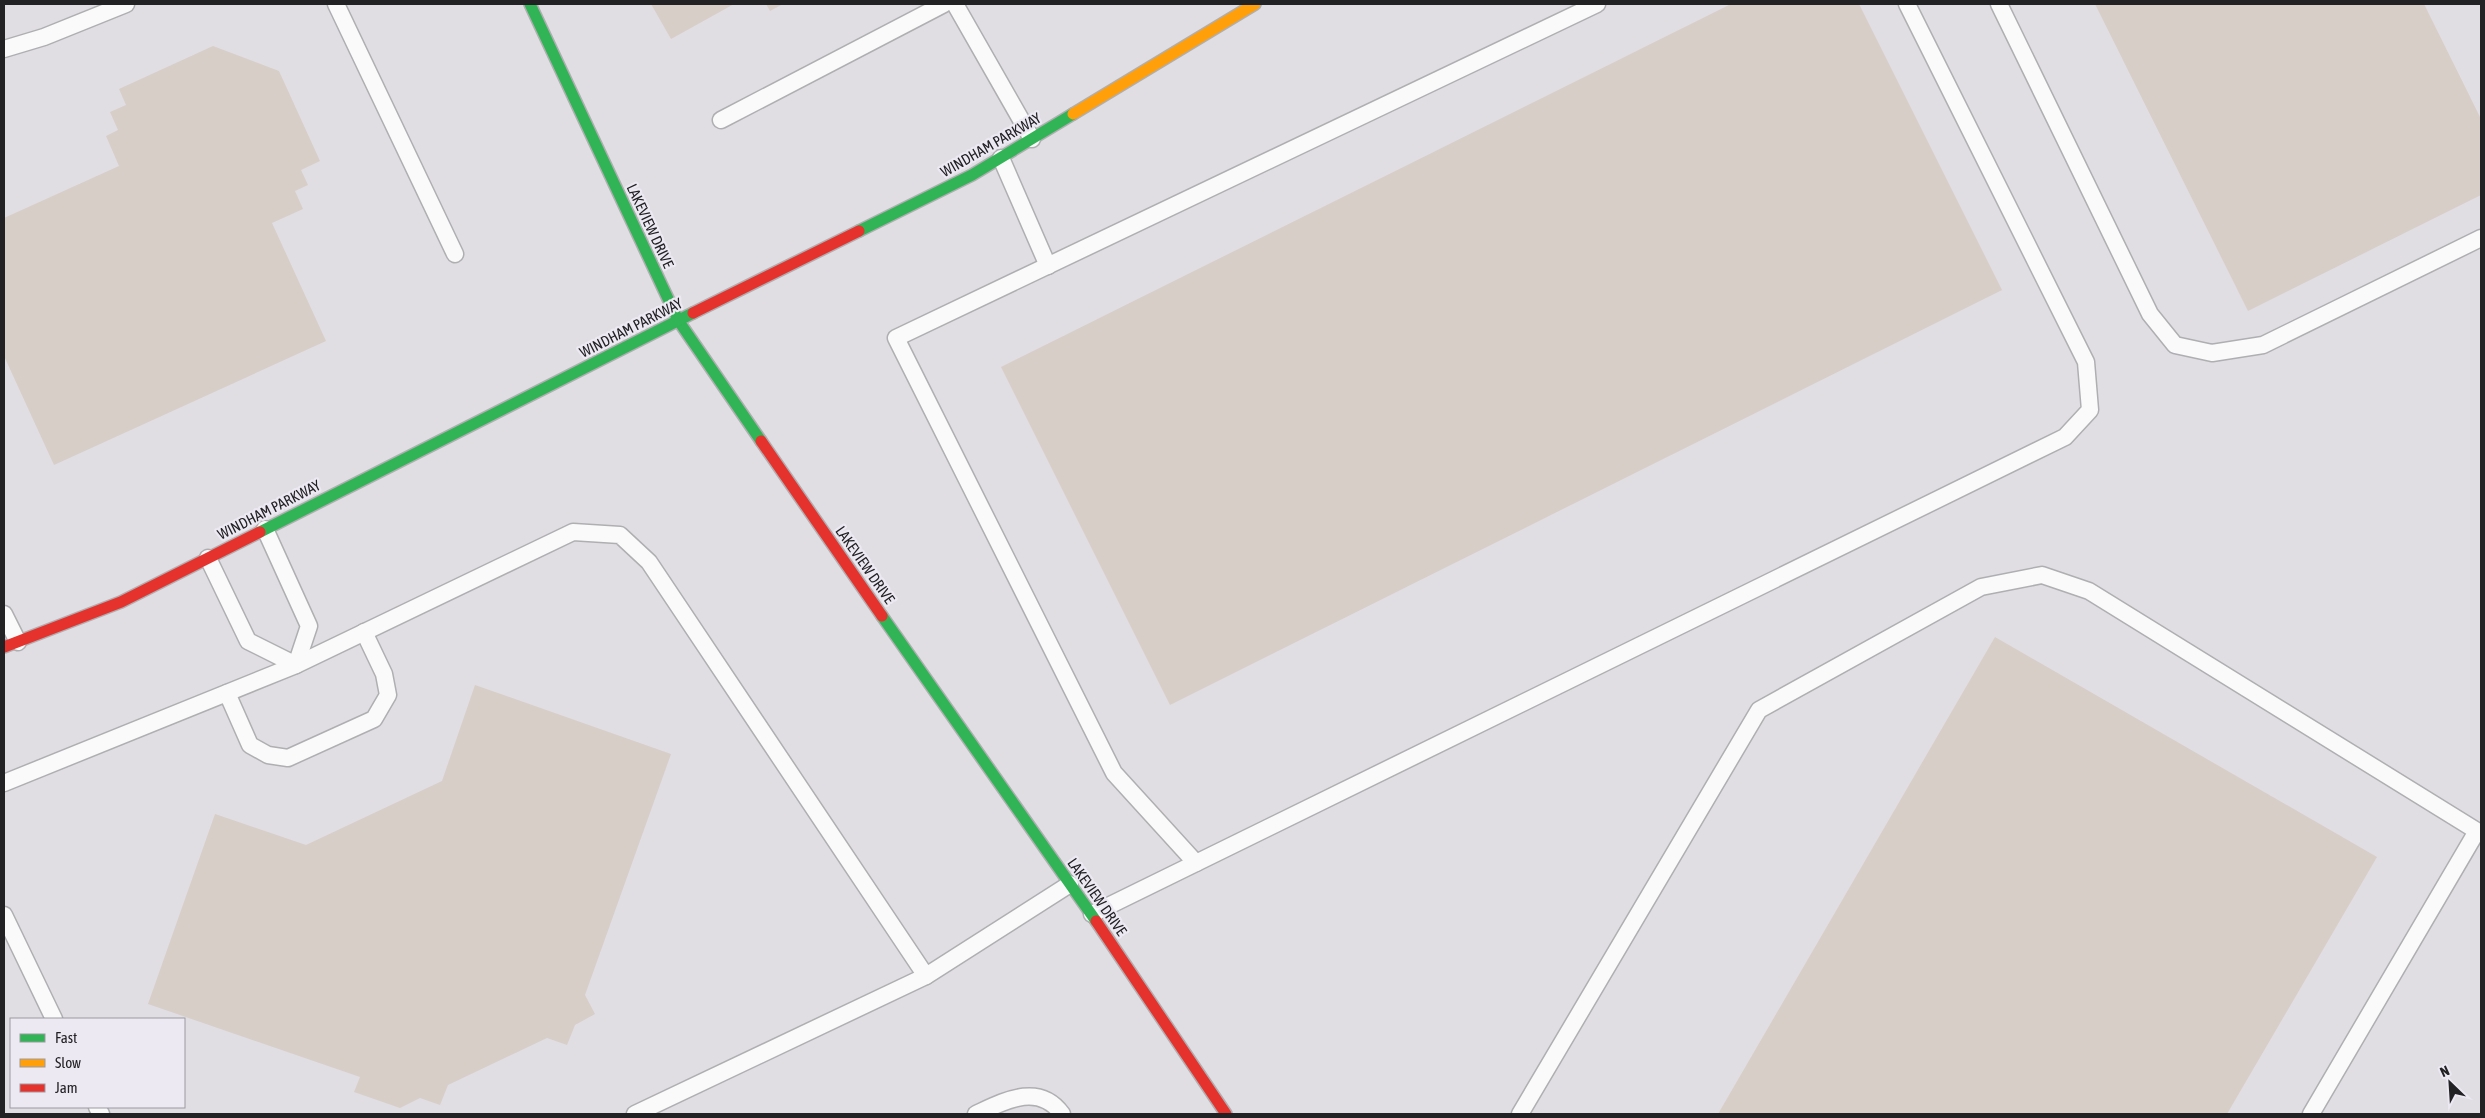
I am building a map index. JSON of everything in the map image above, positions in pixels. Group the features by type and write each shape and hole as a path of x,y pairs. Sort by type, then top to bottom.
{"street":[{"name":"LAKEVIEW DRIVE","path":"530,4 678,320 983,763 1092,914 1226,1114"},
{"name":"WINDHAM PARKWAY","path":"11,644 121,602 678,320 972,175 1255,4"}],"lane":[{"path":"4,49 44,36 126,4"},
{"path":"336,4 455,254"},
{"path":"720,120 944,4"},
{"path":"954,4 1032,139"},
{"path":"1196,863 1114,773 896,338 1597,4"},
{"path":"1092,914 2065,437 2090,410 2086,362 1907,4"},
{"path":"1999,4 2150,314 2175,345 2212,353 2263,345 2481,238"},
{"path":"1001,158 1048,266"},
{"path":"265,529 309,626 296,665"},
{"path":"4,783 296,665 573,532 620,535 648,562 926,976"},
{"path":"208,558 248,641 296,665"},
{"path":"1520,1114 1759,710 1981,587 2042,575 2089,591 2477,831 2312,1114"},
{"path":"4,614 11,644"},
{"path":"227,693 250,745 268,755 288,758 374,719 388,695 384,674 364,632"},
{"path":"636,1114 926,976 1070,884"},
{"path":"4,915 54,1018"},
{"path":"976,1114 1014,1096 1030,1096 1046,1100 1062,1114"}],"building":[{"path":"651,4 734,4 671,39"},
{"path":"766,4 783,4 770,11"},
{"path":"1731,4 1859,4 2002,290 1170,705 1001,367"},
{"path":"2095,4 2424,4 2481,119 2481,195 2248,311"},
{"path":"213,46 279,71 320,161 301,170 308,185 295,191 303,209 272,223 326,341 54,465 4,356 4,218 119,166 106,136 118,130 110,112 126,105 119,89"},
{"path":"1995,637 2377,857 2227,1114 1718,1114"},
{"path":"475,685 671,754 585,995 595,1014 575,1025 567,1045 547,1038 448,1085 440,1105 420,1098 400,1108 354,1092 360,1077 148,1004 215,814 306,845 442,781"}],"traffic: fast":[{"path":"530,4 678,320 761,441"},
{"path":"859,231 972,175 1073,114"},
{"path":"260,532 693,313"},
{"path":"882,616 1096,921"}],"traffic: slow":[{"path":"1073,114 1255,4"}],"traffic: jam":[{"path":"693,313 859,231"},
{"path":"761,441 882,616"},
{"path":"4,647 121,602 260,532"},
{"path":"1096,921 1226,1114"}]}
